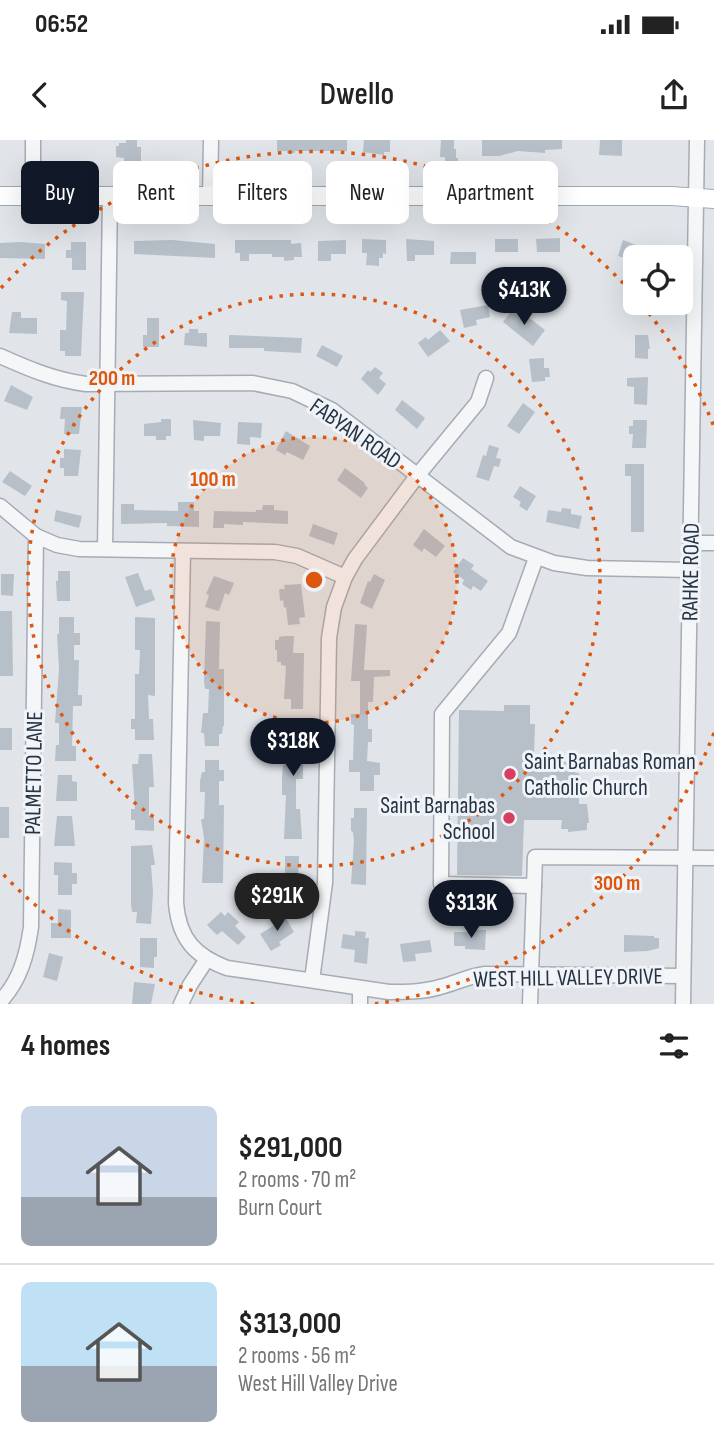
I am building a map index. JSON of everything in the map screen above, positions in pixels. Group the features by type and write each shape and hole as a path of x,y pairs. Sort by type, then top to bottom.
{"main road":[{"path":"0,196 21,196"},
{"path":"99,196 705,199"}],"street":[{"path":"33,140 33,161"},
{"path":"210,197 211,140"},
{"name":"RAHKE ROAD","path":"683,1004 690,570 705,199 697,140"},
{"path":"105,549 110,196"},
{"name":"FABYAN ROAD","path":"0,356 64,381 253,383 292,391 332,410 511,547 554,564 587,568 690,570"},
{"path":"312,980 325,883 329,638 334,607 355,559 417,476 478,402 486,378"},
{"path":"0,506 36,536 57,545 79,549 275,552 297,556 345,577"},
{"name":"PALMETTO LANE","path":"0,1003 21,971 31,927 36,536"},
{"path":"691,543 714,543"},
{"path":"181,1004 206,959 193,948 183,934 176,904 183,551"},
{"path":"534,886 441,884 442,714 509,633 536,558"},
{"path":"530,1004 535,857 714,858"},
{"name":"WEST HILL VALLEY DRIVE","path":"206,959 227,968 411,993 485,974 683,976"},
{"path":"360,988 360,1004"}],"building":[{"path":"126,140 137,140 137,147 141,147 141,161 124,161 124,158 116,157 116,146 126,143"},
{"path":"277,140 347,140 347,151 287,153 277,151"},
{"path":"364,140 390,140 390,152 384,152 384,155 363,152"},
{"path":"441,140 454,140 458,161 445,161 445,157 440,157"},
{"path":"482,140 562,140 562,149 545,150 545,153 518,151 499,156 482,156"},
{"path":"600,140 622,140 622,156 599,155"},
{"path":"560,238 560,252 537,252 536,239"},
{"path":"362,239 386,240 386,254 383,253 383,258 379,258 379,266 366,265 367,253 362,253"},
{"path":"406,239 434,241 434,255 415,255 415,261 407,261"},
{"path":"495,239 518,239 518,252 495,252"},
{"path":"172,240 215,244 215,258 134,254 134,241"},
{"path":"235,240 291,240 291,244 301,243 302,257 284,261 284,257 272,257 272,254 249,254 249,261 240,261 240,253 235,253"},
{"path":"346,240 346,254 331,254 331,261 318,261 318,241"},
{"path":"623,240 636,245 623,245 623,257 618,256"},
{"path":"71,242 86,242 86,270 72,270 72,258 66,258 66,250 71,250"},
{"path":"0,243 45,244 45,259 0,258"},
{"path":"451,252 476,252 476,264 450,264"},
{"path":"61,292 84,292 81,356 65,356 65,351 60,351 60,330 66,330 67,301 61,300"},
{"path":"488,305 490,317 476,320 477,325 464,328 460,310"},
{"path":"513,309 522,316 523,313 545,330 533,346 503,322"},
{"path":"12,312 21,312 21,318 37,318 37,334 9,333"},
{"path":"147,318 159,318 159,347 143,347 143,335 147,335"},
{"path":"189,329 207,333 207,347 184,345 185,333 189,333"},
{"path":"440,330 450,341 428,357 418,343 426,337 428,340"},
{"path":"229,335 302,338 301,353 264,351 264,348 229,348"},
{"path":"635,335 648,335 648,359 635,358"},
{"path":"322,345 343,356 337,367 316,356"},
{"path":"544,358 544,368 549,368 550,377 545,377 545,381 532,382 529,359"},
{"path":"375,367 383,373 379,378 386,384 378,395 361,379 368,370 370,372"},
{"path":"648,377 647,405 634,404 634,387 627,386 627,378"},
{"path":"11,385 33,397 27,410 4,401"},
{"path":"402,400 425,418 417,429 395,410"},
{"path":"523,403 535,412 519,434 507,426"},
{"path":"61,407 82,407 79,434 64,434 65,419 60,419"},
{"path":"161,419 171,419 171,436 166,436 166,440 156,440 156,436 144,436 144,424 161,422"},
{"path":"193,420 221,423 220,436 204,436 204,441 194,440"},
{"path":"633,420 647,420 646,448 632,448 633,434 629,434 629,426 633,426"},
{"path":"238,422 262,423 261,438 250,437 250,445 237,444"},
{"path":"286,431 310,446 303,460 276,450"},
{"path":"489,445 499,448 496,458 501,459 499,467 494,466 489,481 476,477"},
{"path":"64,449 81,450 78,476 64,476 64,468 60,468 60,458 64,458"},
{"path":"625,464 644,464 644,532 631,532 631,476 625,476"},
{"path":"345,468 368,488 361,498 337,480"},
{"path":"10,471 32,486 25,496 2,482"},
{"path":"520,486 536,496 527,511 519,506 521,502 513,497"},
{"path":"178,502 194,502 194,511 199,511 199,527 167,526 167,523 121,524 121,504 134,504 134,510 178,511"},
{"path":"263,505 274,505 274,510 288,511 288,524 243,522 243,525 224,524 224,528 213,528 214,511 256,512 262,510"},
{"path":"562,508 571,509 571,514 582,516 579,529 546,522 548,510 561,512"},
{"path":"56,510 82,516 79,528 54,521"},
{"path":"313,524 338,533 334,545 309,536"},
{"path":"424,529 445,546 436,557 424,548 422,552 413,545"},
{"path":"463,558 474,565 471,569 488,581 481,591 473,586 471,590 462,584 464,580 453,572"},
{"path":"58,571 70,571 70,601 57,601"},
{"path":"138,573 145,591 151,589 155,600 136,607 125,577"},
{"path":"1,574 14,574 13,596 1,595"},
{"path":"374,574 385,580 372,609 360,603 368,581 370,582"},
{"path":"214,576 234,583 229,595 225,593 219,611 205,607 209,595 206,594"},
{"path":"301,584 305,617 299,618 300,624 288,625 286,607 284,608 283,600 280,601 279,589 285,589 284,585"},
{"path":"0,611 12,611 13,676 0,676"},
{"path":"59,617 74,617 74,633 80,633 80,645 74,645 74,660 79,660 78,695 82,695 82,706 73,706 72,746 76,746 76,761 55,761 56,745 59,745 59,723 55,723"},
{"path":"135,617 155,618 155,696 148,695 149,719 153,719 154,740 135,740 135,729 131,729 131,719 135,719 135,674 139,674 140,650 135,650"},
{"path":"206,621 220,622 219,669 224,669 224,726 222,734 219,734 219,746 205,746 204,733 201,733 203,713 208,713 209,689 205,689 204,681"},
{"path":"355,624 367,625 364,670 390,670 390,676 374,677 373,702 368,702 368,729 372,729 372,742 368,742 367,761 380,763 380,775 374,775 374,791 360,791 360,772 349,772 349,760 353,760 354,725 351,724 351,714 360,714 360,681 351,681"},
{"path":"294,636 293,653 304,653 303,709 291,709 291,699 284,699 286,666 277,662 275,640"},
{"path":"504,705 530,705 530,724 535,724 534,756 564,757 576,773 579,773 579,804 587,804 589,823 587,830 568,832 568,829 561,829 562,820 524,820 522,876 457,875 459,710 504,711"},
{"path":"286,719 294,719 294,724 303,724 303,779 296,779 296,809 300,809 302,839 284,839 286,795 282,795 282,778 283,765 286,765"},
{"path":"0,728 12,728 12,750 0,750"},
{"path":"139,754 152,754 154,787 149,787 149,816 154,816 154,831 135,830 135,820 131,820 131,809 135,809 132,764 138,764"},
{"path":"205,760 219,760 219,770 224,770 224,781 219,781 219,805 224,805 223,883 202,883 204,838 201,819 204,819 205,792 200,792 200,781 202,772 205,772"},
{"path":"58,775 72,775 72,781 77,782 77,801 56,801"},
{"path":"0,807 9,807 9,838 0,838"},
{"path":"354,808 367,808 366,885 351,884 354,841 351,818 354,818"},
{"path":"57,816 72,816 75,846 54,846"},
{"path":"152,845 155,865 151,865 151,924 136,923 137,912 132,912 131,904 131,846"},
{"path":"285,856 299,856 298,882 285,882"},
{"path":"54,862 72,863 72,873 77,873 77,884 72,884 72,895 58,895 58,875 54,875"},
{"path":"58,909 71,910 71,938 51,938 51,923 58,923"},
{"path":"221,912 225,916 228,912 239,922 235,926 246,937 238,945 222,931 217,935 207,925"},
{"path":"284,915 294,932 271,951 260,934 275,925 273,922"},
{"path":"486,930 485,950 454,946 454,932"},
{"path":"355,931 366,932 365,938 369,938 367,964 354,962 355,950 341,948 343,934 355,936"},
{"path":"624,935 654,936 659,938 659,948 624,952"},
{"path":"140,938 157,938 154,968 140,967"},
{"path":"430,940 432,952 415,954 416,961 403,962 400,944"},
{"path":"49,953 63,957 57,981 43,977"},
{"path":"134,982 155,984 151,1004 132,1004"}],"place":[{"name":"Saint Barnabas Roman Catholic Church","path":"510,774"},
{"name":"Saint Barnabas School","path":"509,818"}]}
